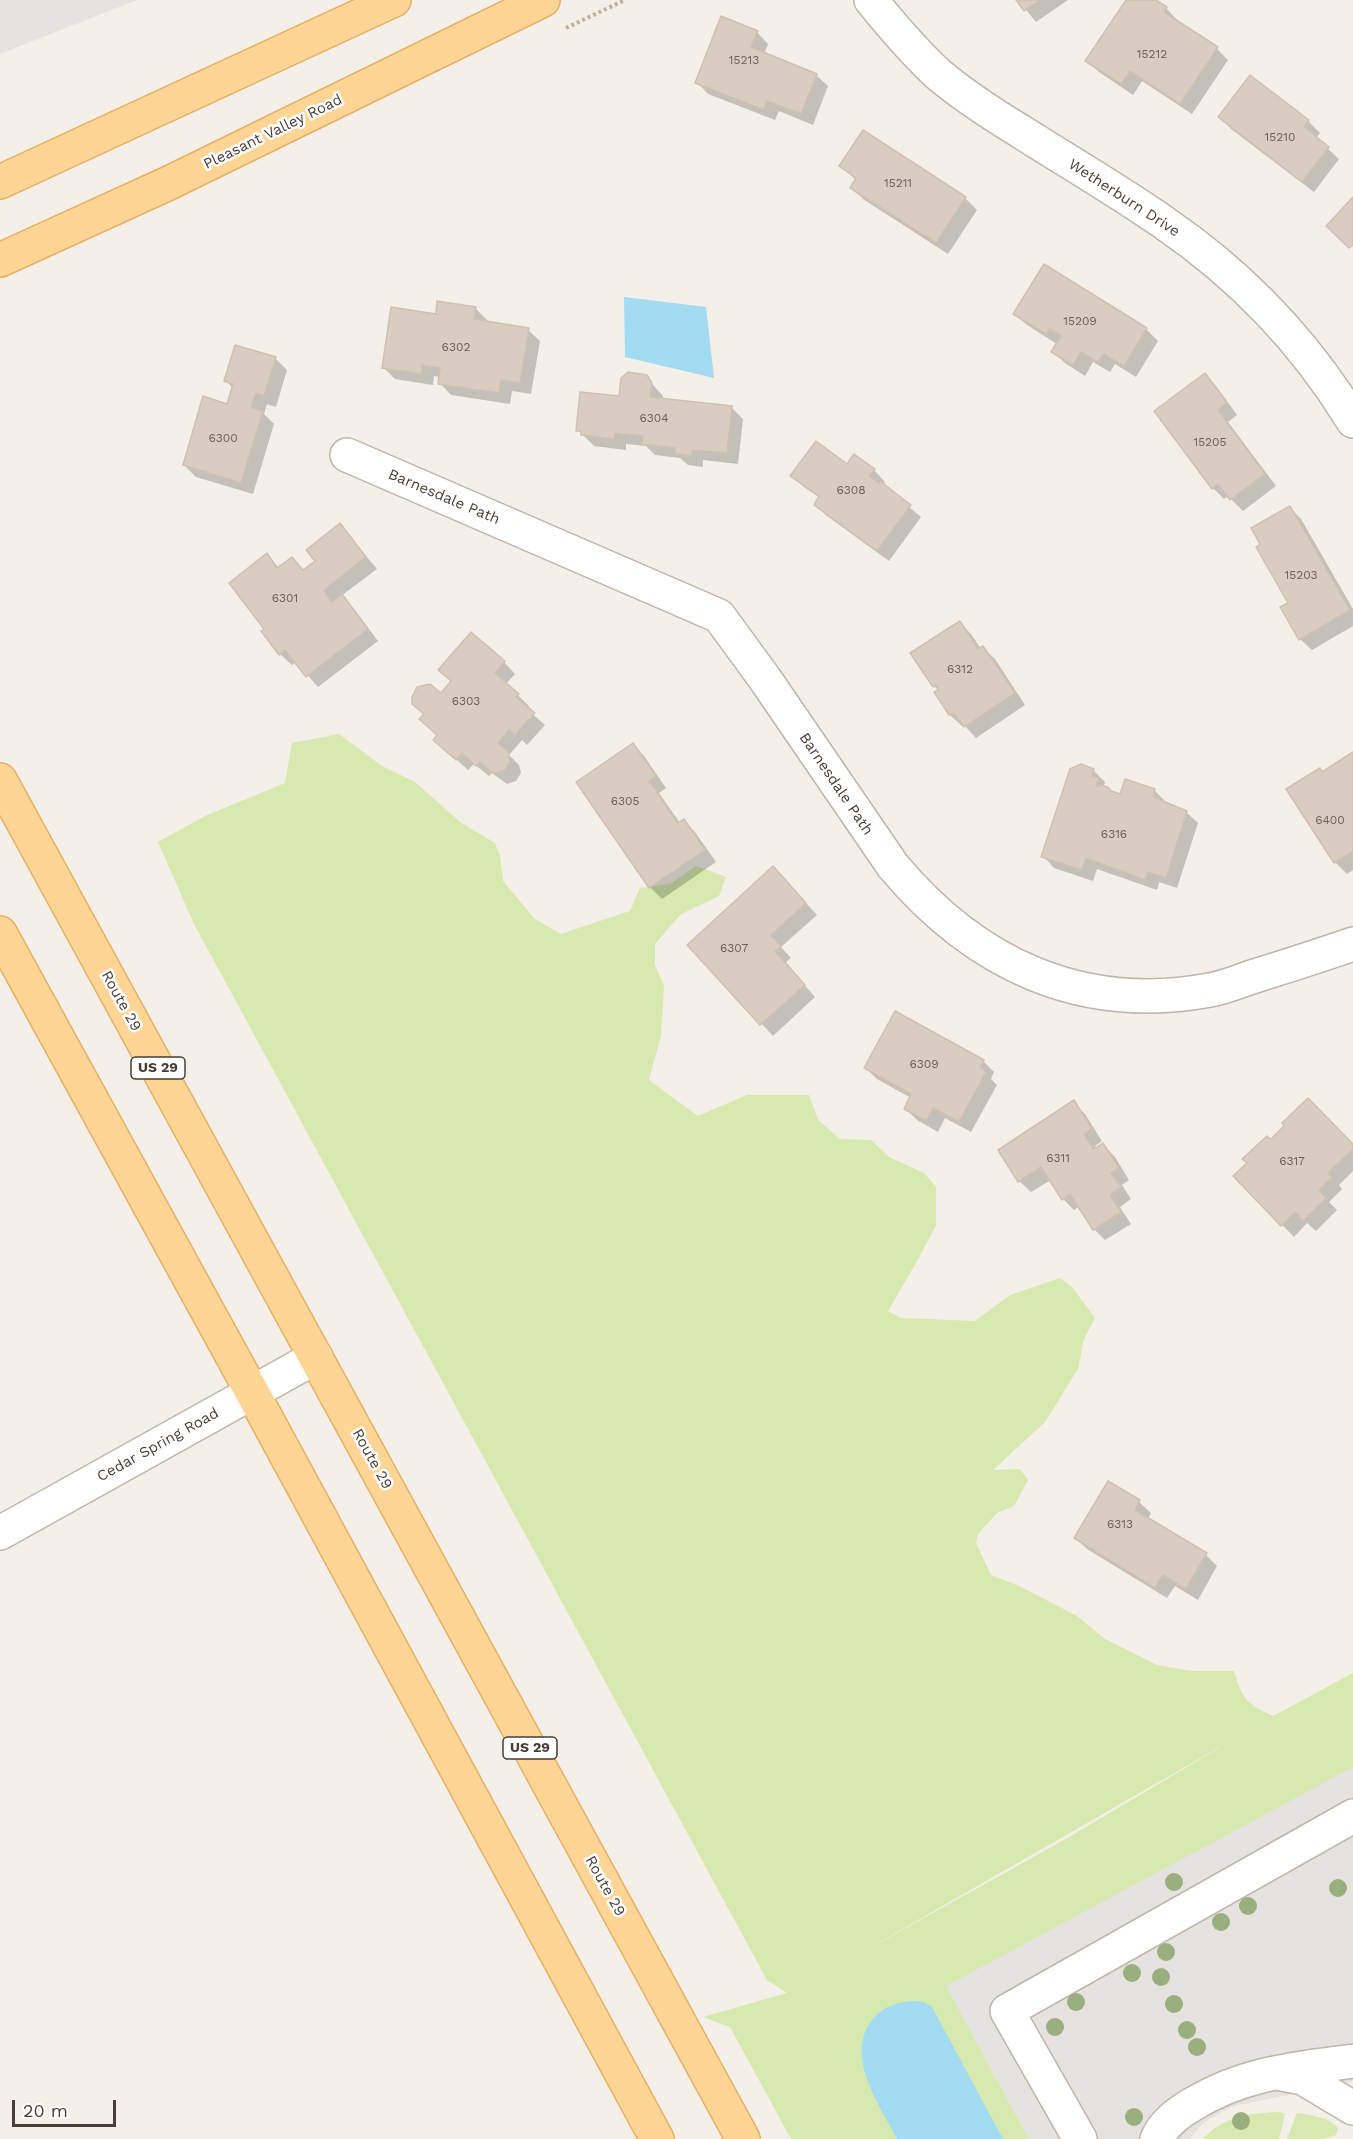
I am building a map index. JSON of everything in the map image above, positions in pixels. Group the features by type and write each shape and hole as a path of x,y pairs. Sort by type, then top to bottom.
{"main road":[{"path":"0,182 394,0"},
{"name":"Pleasant Valley Road","path":"0,260 169,183 543,0"},
{"name":"Route 29","path":"0,780 743,2139"},
{"path":"0,933 657,2139"}],"street":[{"name":"Wetherburn Drive","path":"870,0 904,40 939,74 976,104 1162,221 1240,283 1298,344 1339,398 1353,421"},
{"name":"Barnesdale Path","path":"347,455 719,616 893,866 916,894 948,924 993,955 1020,969 1053,982 1111,995 1173,996 1213,990 1353,944"},
{"name":"Cedar Spring Road","path":"0,1533 316,1357"},
{"path":"1080,2139 1007,2011 1353,1816"},
{"path":"1156,2139 1161,2130 1177,2114 1221,2089 1269,2073 1353,2061"},
{"path":"1269,2073 1303,2078 1353,2108"}],"green space":[{"path":"339,734 382,766 415,782 460,822 495,843 500,856 503,881 535,919 561,934 630,911 640,888 670,884 696,866 726,877 719,896 681,914 655,944 655,965 664,986 661,1035 649,1080 698,1116 747,1095 809,1095 818,1120 840,1139 871,1140 889,1157 924,1173 936,1187 936,1225 888,1311 901,1318 975,1321 1010,1295 1060,1278 1072,1287 1095,1318 1084,1339 1078,1369 1045,1422 993,1470 1020,1469 1028,1480 1014,1506 997,1513 978,1534 976,1543 991,1575 1019,1586 1077,1616 1105,1639 1157,1665 1193,1671 1234,1671 1246,1699 1273,1716 1353,1673 1353,1797 961,2013 1029,2139 791,2139 730,2027 703,2017 787,1993 767,1980 194,924 158,842 205,816 285,783 292,743","holes":["1219,1748 1064,1840 859,1954"]},
{"path":"1280,2112 1285,2114 1279,2139 1203,2139 1220,2125 1238,2117"},
{"path":"1297,2113 1330,2121 1338,2128 1336,2135 1324,2139 1287,2139"}],"shaded area":[{"path":"0,0 137,0 0,54"},
{"path":"1353,1767 1353,2080 1234,2106 1200,2126 1190,2139 1029,2139 946,1986"}],"water":[{"path":"624,297 706,307 714,378 625,357"},
{"path":"914,2001 924,2002 932,2007 1003,2139 897,2139 867,2080 862,2048 865,2033 877,2015 891,2006"}],"building":[{"path":"1016,0 1040,0 1024,11"},
{"path":"1126,0 1156,0 1167,7 1164,12 1218,47 1180,104 1130,71 1121,84 1085,61"},
{"path":"721,16 758,31 751,47 817,74 801,114 767,101 764,110 695,83"},
{"path":"1250,75 1309,120 1304,127 1329,147 1302,182 1218,117"},
{"path":"863,130 966,197 936,243 850,188 856,178 839,166"},
{"path":"1353,197 1353,245 1349,248 1326,226"},
{"path":"1044,264 1147,328 1124,366 1103,354 1098,362 1081,352 1073,365 1051,352 1061,336 1050,329 1046,334 1013,314"},
{"path":"437,301 476,307 474,319 529,328 520,383 501,380 499,393 438,384 440,368 422,365 421,374 382,368 391,307 436,314"},
{"path":"235,345 276,357 264,396 256,393 251,407 263,411 241,483 183,465 203,396 227,404 233,384 224,381"},
{"path":"628,372 647,375 652,383 650,397 732,406 727,453 692,450 692,456 675,454 675,448 642,444 643,436 615,433 614,439 581,435 581,431 576,431 580,392 619,396 621,378"},
{"path":"1205,373 1227,403 1218,410 1265,474 1230,500 1218,484 1212,489 1154,411"},
{"path":"816,441 847,464 854,454 875,469 869,476 879,483 880,481 911,505 877,551 814,505 819,496 790,476"},
{"path":"1290,506 1350,610 1299,640 1280,607 1288,603 1256,547 1260,544 1251,528"},
{"path":"340,523 366,557 324,590 332,602 342,594 368,629 306,677 285,650 279,655 261,631 264,629 229,583 267,553 277,568 292,557 303,570 315,561 306,550"},
{"path":"960,621 978,649 983,646 1015,693 964,727 954,713 949,715 934,692 939,690 936,685 933,687 910,653"},
{"path":"471,632 505,661 495,673 519,694 516,697 535,713 515,735 509,730 498,743 508,752 510,761 505,770 495,773 480,762 476,766 462,753 456,760 433,740 437,735 419,719 424,714 412,704 412,697 417,687 430,684 441,693 451,681 438,670"},
{"path":"633,743 656,776 649,781 678,823 684,819 705,850 649,888 576,782"},
{"path":"1353,752 1353,851 1334,863 1286,789 1320,768 1322,772"},
{"path":"1081,764 1094,769 1092,776 1099,778 1096,786 1102,785 1120,794 1125,779 1155,789 1153,797 1187,811 1166,878 1148,872 1145,880 1086,858 1082,870 1041,857 1070,769"},
{"path":"773,866 806,903 771,935 781,946 775,951 805,985 760,1025 687,945"},
{"path":"895,1011 984,1060 980,1068 986,1072 959,1122 933,1108 926,1121 904,1109 911,1094 864,1068"},
{"path":"1308,1098 1353,1144 1353,1149 1328,1173 1332,1177 1319,1190 1326,1198 1303,1221 1295,1212 1281,1226 1233,1176 1247,1163 1242,1159 1267,1136 1271,1139 1284,1126 1282,1123"},
{"path":"1074,1100 1092,1129 1084,1134 1094,1149 1103,1143 1119,1168 1111,1173 1121,1187 1110,1195 1121,1212 1093,1230 1070,1194 1062,1200 1041,1167 1018,1182 998,1150"},
{"path":"1108,1481 1140,1500 1135,1510 1207,1553 1186,1589 1163,1575 1155,1588 1074,1538"}]}
